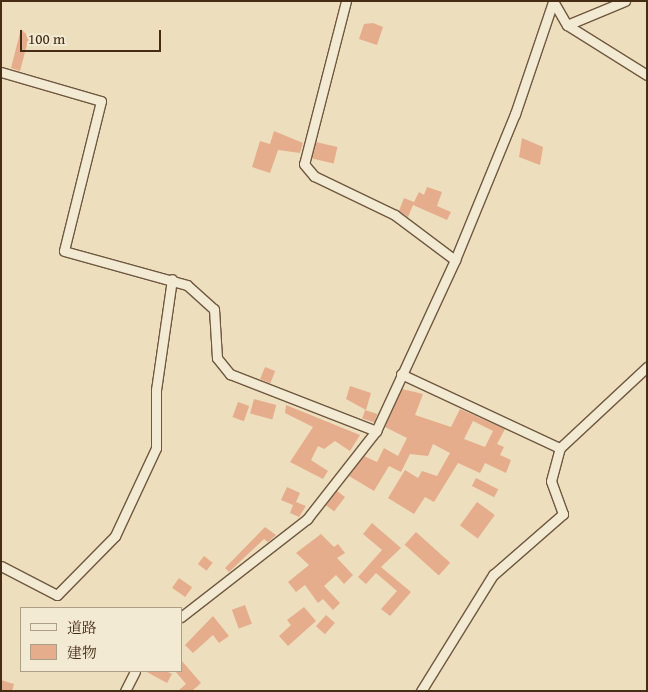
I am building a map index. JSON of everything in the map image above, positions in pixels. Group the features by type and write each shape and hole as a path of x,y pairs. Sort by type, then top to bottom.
{"street":[{"path":"346,1 304,164 314,176 395,215 455,260"},
{"path":"567,25 624,1"},
{"path":"182,616 307,519 376,431 455,260 515,114 552,2"},
{"path":"552,2 567,25 647,75"},
{"path":"1,72 101,101 64,251 172,279 202,294 214,309 217,358 230,374 376,431"},
{"path":"1,566 57,595 116,536 156,448 156,390 172,279"},
{"path":"421,691 493,576 564,514 551,481 560,448 647,366"},
{"path":"402,374 560,448"},
{"path":"125,691 134,672"}],"building":[{"path":"373,23 383,27 377,45 359,39 364,24"},
{"path":"21,29 29,37 20,71 11,68"},
{"path":"274,131 303,143 300,153 278,150 270,173 252,167 260,141 270,144"},
{"path":"522,138 543,147 540,165 519,157"},
{"path":"316,142 337,147 334,164 312,159"},
{"path":"427,187 442,192 437,206 451,212 447,220 413,205 408,217 399,211 404,198 414,202 419,192 424,195"},
{"path":"265,367 275,371 270,383 260,379"},
{"path":"350,386 371,393 366,410 346,399"},
{"path":"402,389 423,394 415,415 451,427 460,409 505,429 497,444 504,447 500,455 511,460 506,473 485,463 480,473 458,463 434,502 425,497 414,514 388,498 405,470 418,478 422,471 437,476 450,453 433,444 428,456 410,454 401,472 389,466 374,491 349,476 364,456 377,462 384,448 398,456 407,438 385,427","holes":["473,421 493,431 485,447 464,439"]},
{"path":"254,399 276,405 272,419 250,413"},
{"path":"238,402 249,406 244,421 233,417"},
{"path":"286,405 360,435 350,451 335,441 324,449 318,446 311,460 328,471 323,479 290,462 313,427 285,413"},
{"path":"365,410 377,414 375,423 362,419"},
{"path":"476,478 498,489 494,497 472,486"},
{"path":"287,487 300,493 296,502 306,506 299,517 290,513 293,505 281,500"},
{"path":"337,491 345,497 334,511 326,505"},
{"path":"477,502 495,515 478,538 460,525"},
{"path":"372,523 401,548 381,567 411,592 390,616 381,609 397,591 376,573 366,584 358,577 382,550 363,534"},
{"path":"265,527 276,535 268,542 264,539 229,572 225,568"},
{"path":"416,532 450,563 439,575 405,545"},
{"path":"321,534 334,547 338,544 345,553 337,558 353,575 344,584 336,575 324,586 340,603 333,610 323,599 318,603 305,585 296,592 288,582 309,565 296,553"},
{"path":"204,556 213,563 207,571 198,564"},
{"path":"179,578 192,587 185,597 172,588"},
{"path":"245,605 252,624 239,629 232,610"},
{"path":"304,607 316,621 288,646 279,636 291,625 287,620"},
{"path":"326,615 335,623 325,634 316,626"},
{"path":"213,616 229,636 219,643 213,635 193,653 185,645"},
{"path":"182,661 201,683 192,691 178,691 186,684 176,672 182,672"},
{"path":"147,672 168,672 172,674 167,683"},
{"path":"1,680 14,684 12,691 1,691"}]}
